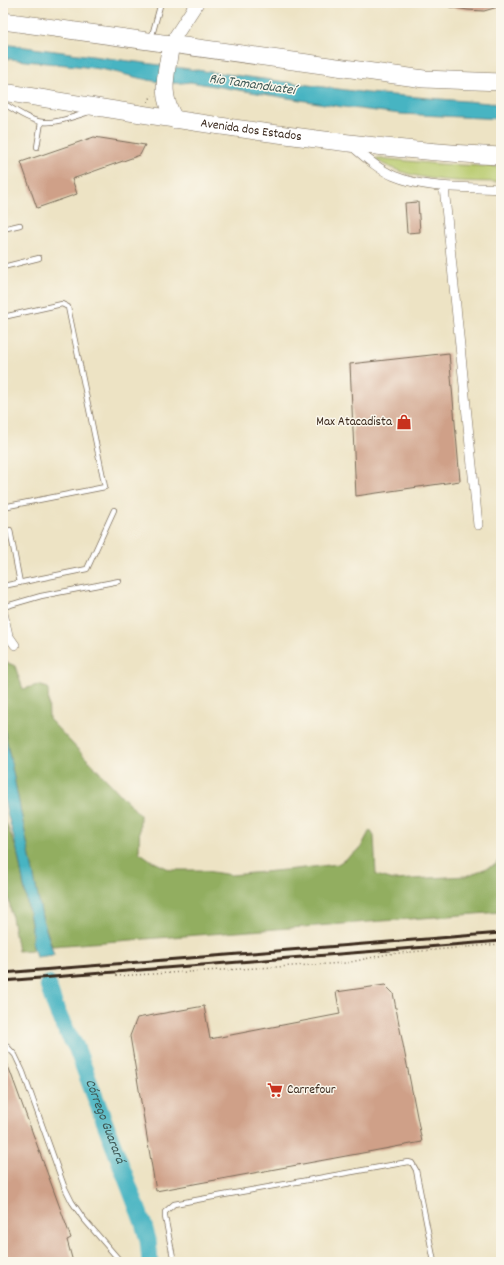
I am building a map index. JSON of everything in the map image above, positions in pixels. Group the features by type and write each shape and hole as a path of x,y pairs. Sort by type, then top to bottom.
{"highway":[{"path":"3,21 151,41 170,51 424,78 501,82"},
{"path":"170,51 164,94 169,111 175,120"},
{"name":"Avenida dos Estados","path":"3,92 175,120 349,144 417,151 501,156"}],"street":[{"path":"170,51 197,3"},
{"path":"349,144 376,167 405,180 444,187 501,189"},
{"path":"444,187 478,525"},
{"path":"3,613 8,636 15,645"}],"lane":[{"path":"151,41 160,6"},
{"path":"3,103 26,118 52,123 102,108"},
{"path":"37,147 41,122"},
{"path":"3,229 20,225"},
{"path":"3,267 39,258"},
{"path":"3,317 62,304 68,307 105,487 3,507"},
{"path":"3,586 87,569 114,510"},
{"path":"10,530 20,583"},
{"path":"3,607 42,596 119,581"},
{"path":"3,1042 15,1055 23,1072 64,1186 72,1202 121,1262"},
{"path":"174,1262 164,1217 165,1212 174,1204 408,1162 412,1163 416,1170 434,1262"}],"path":[{"path":"116,976 346,963 388,954 501,944"}],"green space":[{"path":"377,158 438,164 501,167 501,182 452,181 421,177 391,168 376,160"},
{"path":"6,662 15,666 23,689 38,685 48,688 49,719 140,815 139,852 152,861 171,870 200,870 231,875 338,864 360,849 370,830 374,836 376,875 394,880 466,876 495,865 501,857 501,912 52,946 42,917 3,723 3,663"},
{"path":"3,816 17,850 32,928 33,950 18,951 3,867"}],"water":[{"name":"Rio Tamanduateí","path":"3,44 368,93 501,104 501,119 401,114 343,107 190,82 167,83 100,69 3,58"},
{"path":"3,723 42,917 54,955 36,957 32,943 32,928 17,850 3,797"}],"building":[{"path":"451,3 501,3 501,6 484,11 449,7"},
{"path":"94,137 145,145 140,155 72,179 77,194 37,208 21,162"},
{"path":"418,202 420,232 407,233 405,203"},
{"name":"Max Atacadista","path":"449,353 460,481 356,496 350,364"},
{"name":"Carrefour","path":"385,985 393,993 422,1142 156,1191 130,1036 137,1018 204,1006 210,1039 340,1014 336,992"},
{"path":"3,1052 71,1238 67,1240 73,1262 3,1262"}],"waterway":[{"name":"Córrego Guarará","path":"48,984 59,1017 76,1047 143,1223 148,1240 150,1262"}],"railway":[{"path":"3,973 501,933"},
{"path":"3,981 501,941"}],"place":[{"name":"Max Atacadista","path":"404,422"},
{"name":"Carrefour","path":"275,1090"}]}
